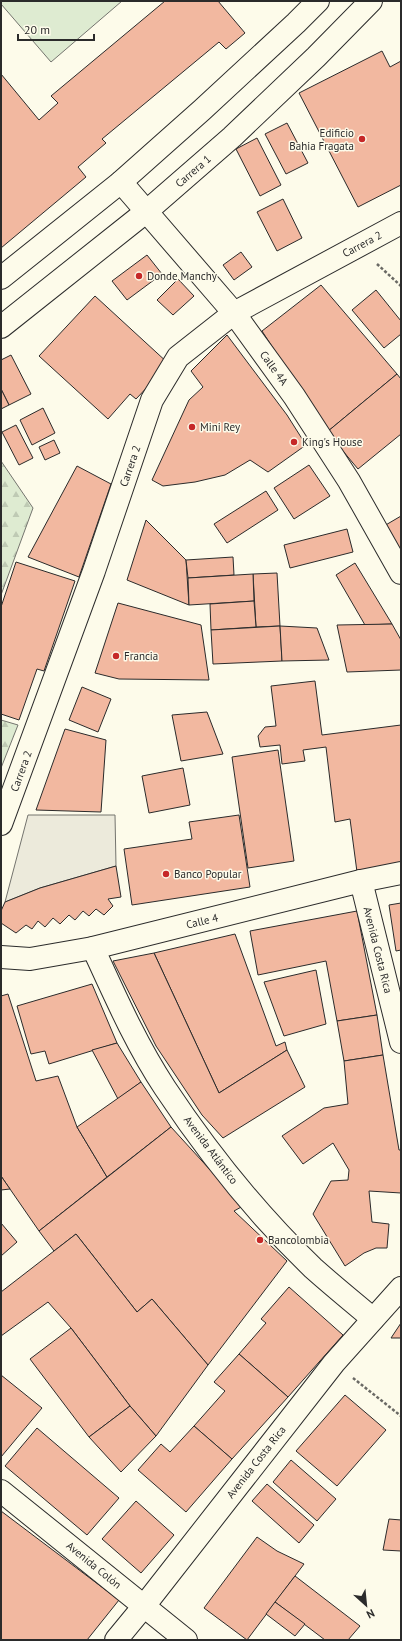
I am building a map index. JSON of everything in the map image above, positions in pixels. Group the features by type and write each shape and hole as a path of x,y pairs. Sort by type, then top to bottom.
{"main road":[{"path":"1,278 121,182 246,69 318,1"},
{"name":"Carrera 1","path":"1,327 147,211 232,136 316,57 371,1"},
{"name":"Calle 4A","path":"121,182 234,313 294,396 349,481 401,573"},
{"name":"Carrera 2","path":"1,824 94,572 152,400 178,357 234,313 401,223"},
{"name":"Calle 4","path":"1,957 30,959 93,948 361,881 401,873"},
{"name":"Avenida Costa Rica","path":"361,881 401,1042"},
{"name":"Avenida Atlántico","path":"93,948 126,1019 164,1087 209,1152 259,1212 308,1262 373,1319"},
{"name":"Avenida Costa Rica","path":"116,1640 334,1363 401,1288"},
{"name":"Avenida Colón","path":"1,1491 186,1640"}],"path":[{"path":"357,246 401,286"},
{"path":"334,1363 401,1416"}],"green space":[{"path":"1,1 122,1 51,62 1,4"},
{"path":"1,461 33,508 1,595"},
{"path":"1,720 18,725 1,768"}],"shaded area":[{"path":"28,815 115,815 116,866 40,888 5,902"}],"building":[{"path":"165,1 218,1 245,33 226,49 219,42 102,139 106,143 78,167 86,177 1,248 1,74 39,120 58,103 51,96"},
{"name":"Edificio Bahia Fragata","path":"382,51 390,67 401,61 401,185 358,207 299,93"},
{"path":"287,123 308,163 286,174 265,134"},
{"path":"257,138 281,185 260,196 236,149"},
{"path":"283,199 302,238 277,251 257,212"},
{"path":"241,252 252,267 234,280 223,265"},
{"path":"147,255 162,274 127,300 112,281"},
{"path":"178,279 194,296 173,315 157,300"},
{"path":"321,285 397,374 327,432 262,331"},
{"path":"376,290 401,321 401,334 384,348 352,310"},
{"path":"95,296 169,364 136,399 130,394 108,419 39,356"},
{"path":"227,335 287,415 306,445 268,472 250,460 225,475 195,482 163,486 152,480 189,400 203,387 191,371"},
{"path":"11,355 31,394 9,405 1,389 1,360"},
{"path":"397,374 401,379 401,434 358,469 327,432"},
{"path":"1,389 9,405 1,409"},
{"path":"43,408 55,433 32,445 20,420"},
{"path":"16,425 33,458 19,465 2,432"},
{"path":"54,440 60,453 45,460 39,447"},
{"path":"309,465 330,496 294,519 274,488"},
{"path":"77,466 111,484 79,577 28,557"},
{"path":"266,491 278,510 227,543 214,524"},
{"path":"401,516 401,556 384,526"},
{"path":"146,520 186,560 189,605 127,580"},
{"path":"347,529 353,552 290,568 284,545"},
{"path":"233,557 234,575 188,578 186,560"},
{"path":"16,562 75,581 44,671 37,669 19,720 1,714 1,607"},
{"path":"355,563 392,624 365,625 336,575"},
{"path":"277,573 280,626 256,627 253,574"},
{"path":"253,574 254,601 189,605 188,578"},
{"path":"254,601 256,627 211,630 210,604"},
{"path":"118,603 201,625 209,680 119,679 95,673"},
{"path":"392,624 401,640 401,670 347,672 337,625"},
{"path":"280,626 282,661 213,664 211,630"},
{"path":"280,626 317,628 329,660 282,661"},
{"path":"315,681 322,735 401,725 401,866 357,872 350,819 335,822 326,747 303,750 305,761 282,764 280,745 260,747 258,736 265,727 276,726 271,686"},
{"path":"82,687 111,699 98,732 69,720"},
{"path":"207,712 223,754 181,761 172,715"},
{"path":"65,729 106,740 101,812 36,810"},
{"path":"278,750 294,861 248,868 232,757"},
{"path":"183,768 190,805 149,813 142,776"},
{"path":"239,815 250,887 132,905 124,849 192,839 189,822"},
{"path":"116,866 121,897 108,899 113,906 104,915 96,909 89,916 83,911 75,920 69,915 60,924 53,918 45,927 38,921 32,929 26,925 16,933 1,923 1,911 5,902 40,888"},
{"path":"401,903 401,950 396,951 389,905"},
{"path":"357,911 377,1015 337,1021 326,961 258,975 250,931"},
{"path":"235,934 276,1046 285,1042 287,1050 219,1093 154,953"},
{"path":"154,953 219,1093 287,1050 305,1087 223,1138 202,1115 156,1046 113,961"},
{"path":"316,970 326,1024 284,1036 264,982"},
{"path":"92,984 117,1043 49,1064 45,1051 31,1054 17,1006"},
{"path":"8,994 36,1081 58,1076 77,1127 107,1177 39,1231 1,1176 1,996"},
{"path":"377,1015 383,1055 344,1061 337,1021"},
{"path":"117,1043 141,1082 118,1099 92,1050"},
{"path":"383,1055 399,1150 401,1150 401,1193 369,1191 372,1222 389,1224 387,1248 376,1248 364,1253 345,1266 313,1214 331,1181 348,1180 349,1170 333,1143 303,1164 282,1136 324,1108 348,1104 344,1061"},
{"path":"141,1082 171,1127 107,1177 77,1127"},
{"path":"171,1127 243,1206 234,1211 287,1261 208,1365 152,1299 137,1312 76,1234 54,1251 39,1231"},
{"path":"1,1176 10,1189 1,1190"},
{"path":"1,1223 17,1242 1,1256"},
{"path":"76,1234 137,1312 152,1299 208,1365 156,1436 130,1406 71,1328 48,1302 1,1336 1,1292"},
{"path":"289,1287 343,1335 288,1397 239,1354 266,1323 261,1319"},
{"path":"401,1323 401,1338 391,1338"},
{"path":"71,1328 130,1406 89,1437 30,1359"},
{"path":"239,1354 288,1397 232,1459 194,1426 225,1391 214,1382"},
{"path":"1,1375 42,1408 1,1457"},
{"path":"345,1395 386,1430 337,1486 296,1451"},
{"path":"130,1406 156,1436 121,1472 89,1437"},
{"path":"194,1426 232,1459 186,1512 138,1470 161,1444 170,1452"},
{"path":"37,1428 119,1498 87,1535 5,1466"},
{"path":"291,1460 336,1499 317,1521 273,1482"},
{"path":"267,1484 314,1525 299,1543 252,1501"},
{"path":"136,1501 174,1535 141,1573 102,1539"},
{"path":"1,1511 119,1600 87,1640 1,1640"},
{"path":"389,1519 401,1520 401,1551 383,1550"},
{"path":"257,1537 277,1551 304,1564 247,1640 204,1608"},
{"path":"295,1576 360,1626 348,1640 325,1640 275,1602"},
{"path":"275,1602 305,1624 295,1636 266,1614"}],"place":[{"name":"Edificio Bahia Fragata","path":"362,139"},
{"name":"Donde Manchy","path":"139,276"},
{"name":"Mini Rey","path":"192,427"},
{"name":"King's House","path":"294,442"},
{"name":"Francia","path":"116,656"},
{"name":"Banco Popular","path":"166,874"},
{"name":"Bancolombia","path":"260,1240"}]}
